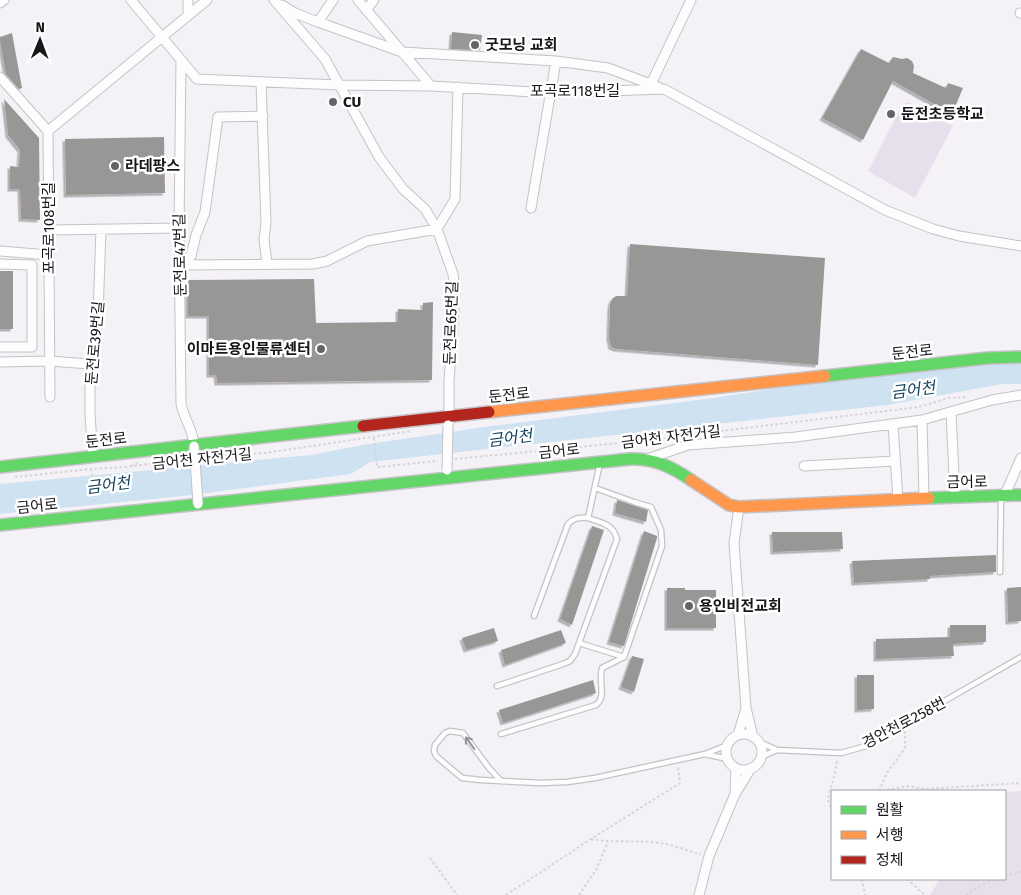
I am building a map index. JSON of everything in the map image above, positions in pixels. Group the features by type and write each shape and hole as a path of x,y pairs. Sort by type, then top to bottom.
{"street":[{"path":"0,3 4,0"},
{"name":"포곡로118번길","path":"131,0 197,80 431,86 551,92 664,89"},
{"path":"188,0 188,15"},
{"path":"0,77 48,131 207,0"},
{"path":"318,22 333,0"},
{"path":"358,0 431,86"},
{"path":"366,10 374,0"},
{"path":"651,84 691,0"},
{"path":"275,1 294,12 318,22 402,52 556,61 608,68 664,89 906,220 959,236 1021,246"},
{"name":"둔전로65번길","path":"275,1 324,59 379,157 403,190 425,209 437,229 453,274 455,293 449,382 447,474"},
{"name":"둔전로47번길","path":"181,61 179,228 181,404 194,437 198,504"},
{"path":"531,208 556,61"},
{"path":"261,82 266,223 264,239 267,264"},
{"path":"180,265 313,264 327,260 367,241 437,229 455,199 458,88"},
{"path":"180,265 192,256 196,235 205,212 218,117 263,116"},
{"name":"포곡로108번길","path":"48,131 50,397"},
{"name":"둔전로39번길","path":"92,463 90,364 98,317 100,228"},
{"path":"50,230 179,228"},
{"path":"0,251 49,255"},
{"path":"0,264 32,265 32,347 0,347"},
{"name":"둔전로","path":"0,467 92,463 194,446 423,420 449,421 691,389 954,363 998,356 1021,357"},
{"path":"0,362 49,361 90,364"},
{"path":"646,459 688,445 796,437 922,420 992,400 1021,395"},
{"path":"951,412 955,498"},
{"path":"922,420 924,498"},
{"path":"893,424 898,500"},
{"path":"1003,497 1021,458"},
{"name":"금어로","path":"0,525 198,504 447,474 646,459 669,466 729,505 739,507 1021,495"},
{"path":"804,466 895,461"},
{"path":"739,507 734,543 746,708 756,739 761,747 761,757 758,764 751,768 742,770 736,768 728,759 726,753 728,745 738,735 744,734 756,739"},
{"path":"738,735 746,708"},
{"path":"735,794 736,768"},
{"path":"699,895 709,856 735,794 751,768"}],"lane":[{"path":"588,518 600,462"},
{"path":"501,734 601,701 599,677 602,668 624,657 662,546 660,530 651,507 595,488"},
{"path":"1000,572 1003,497"},
{"path":"497,686 563,664 575,654 616,539 615,532 610,527 582,517 574,519 568,524 534,616"},
{"path":"579,643 624,657"},
{"name":"경안천로258번","path":"777,750 841,752 866,746 1021,657"},
{"path":"501,781 463,733 450,731 445,733 435,745 434,751 436,756 462,778 501,781 540,783 595,778 705,754 728,745"},
{"path":"756,739 777,750"},
{"path":"761,757 777,750"},
{"path":"705,754 728,759"}],"path":[{"name":"금어천 자전거길","path":"692,435 919,407 948,398 969,397"},
{"name":"금어천 자전거길","path":"203,457 264,453 408,433 418,430 423,420"},
{"name":"금어천 자전거길","path":"456,459 683,436"},
{"path":"374,438 377,467 446,460"},
{"name":"금어천 자전거길","path":"9,477 92,463 126,467 193,458"},
{"path":"92,463 94,501 103,504"},
{"path":"881,790 887,773 904,748 905,724"},
{"path":"831,809 828,799 836,766 835,752"},
{"path":"506,895 680,783 676,760"},
{"path":"886,790 908,786 926,789 1021,783"},
{"path":"591,839 608,842 625,840 661,843 709,856"},
{"path":"579,895 596,870 608,842"},
{"path":"430,858 457,895"},
{"path":"1006,876 1021,872"},
{"path":"862,880 865,895"},
{"path":"908,880 925,895"},
{"path":"966,895 981,884 995,880"}],"shaded area":[{"path":"909,102 953,126 915,198 868,171 903,104"},
{"path":"1021,791 1021,895 930,895 939,880 1006,880 1006,792"}],"water":[{"name":"금어천","path":"999,361 1021,363 1021,384 1002,384 888,405 370,462 351,474 184,496 0,514 0,484 311,455 362,445 484,427 706,399 837,379"}],"building":[{"path":"452,32 482,35 480,50 451,49"},
{"path":"12,33 22,88 19,89 6,74 0,41 0,37"},
{"path":"861,49 889,63 893,57 907,58 912,61 914,66 913,73 946,88 948,83 963,88 952,114 893,81 863,140 822,118"},
{"path":"4,99 39,138 40,220 21,219 20,189 10,189 10,166 19,167 20,150 8,135"},
{"name":"라데팡스","path":"164,137 165,193 66,195 65,139"},
{"path":"630,244 825,258 818,365 616,349 611,347 609,338 610,305 612,299 616,296 627,296"},
{"path":"0,271 13,271 13,329 0,329"},
{"name":"이마트용인물류센터","path":"314,279 316,323 398,322 398,309 423,310 423,303 433,302 432,380 217,383 216,375 209,375 209,316 188,316 188,280"},
{"path":"617,500 648,510 646,522 615,513"},
{"path":"592,526 604,530 572,625 560,619"},
{"path":"644,531 657,536 657,538 624,646 609,642"},
{"path":"772,532 842,532 843,549 773,552"},
{"path":"996,555 996,572 930,576 930,579 854,583 852,561"},
{"path":"1021,587 1021,621 1008,622 1007,588"},
{"path":"667,588 716,590 716,628 667,628"},
{"path":"950,625 986,625 986,642 953,644 954,656 876,659 876,639 950,637"},
{"path":"494,628 498,641 466,650 462,638"},
{"path":"561,630 566,643 505,665 501,650"},
{"path":"632,656 644,659 634,692 621,687"},
{"path":"857,675 874,675 874,709 857,710"},
{"path":"593,680 596,693 503,723 499,710"}],"traffic: fast":[{"path":"825,376 988,358 1021,357"},
{"path":"0,467 363,426"},
{"path":"0,525 630,459 647,460 662,464 691,480"},
{"path":"929,498 1021,495"}],"traffic: slow":[{"path":"489,412 825,376"},
{"path":"691,480 729,505 739,507 929,498"}],"traffic: jam":[{"path":"363,426 489,412"}],"place":[{"name":"굿모닝 교회","path":"475,45"},
{"name":"CU","path":"333,102"},
{"name":"둔전초등학교","path":"891,114"},
{"name":"라데팡스","path":"115,166"},
{"name":"이마트용인물류센터","path":"321,349"},
{"name":"용인비전교회","path":"689,606"}]}
